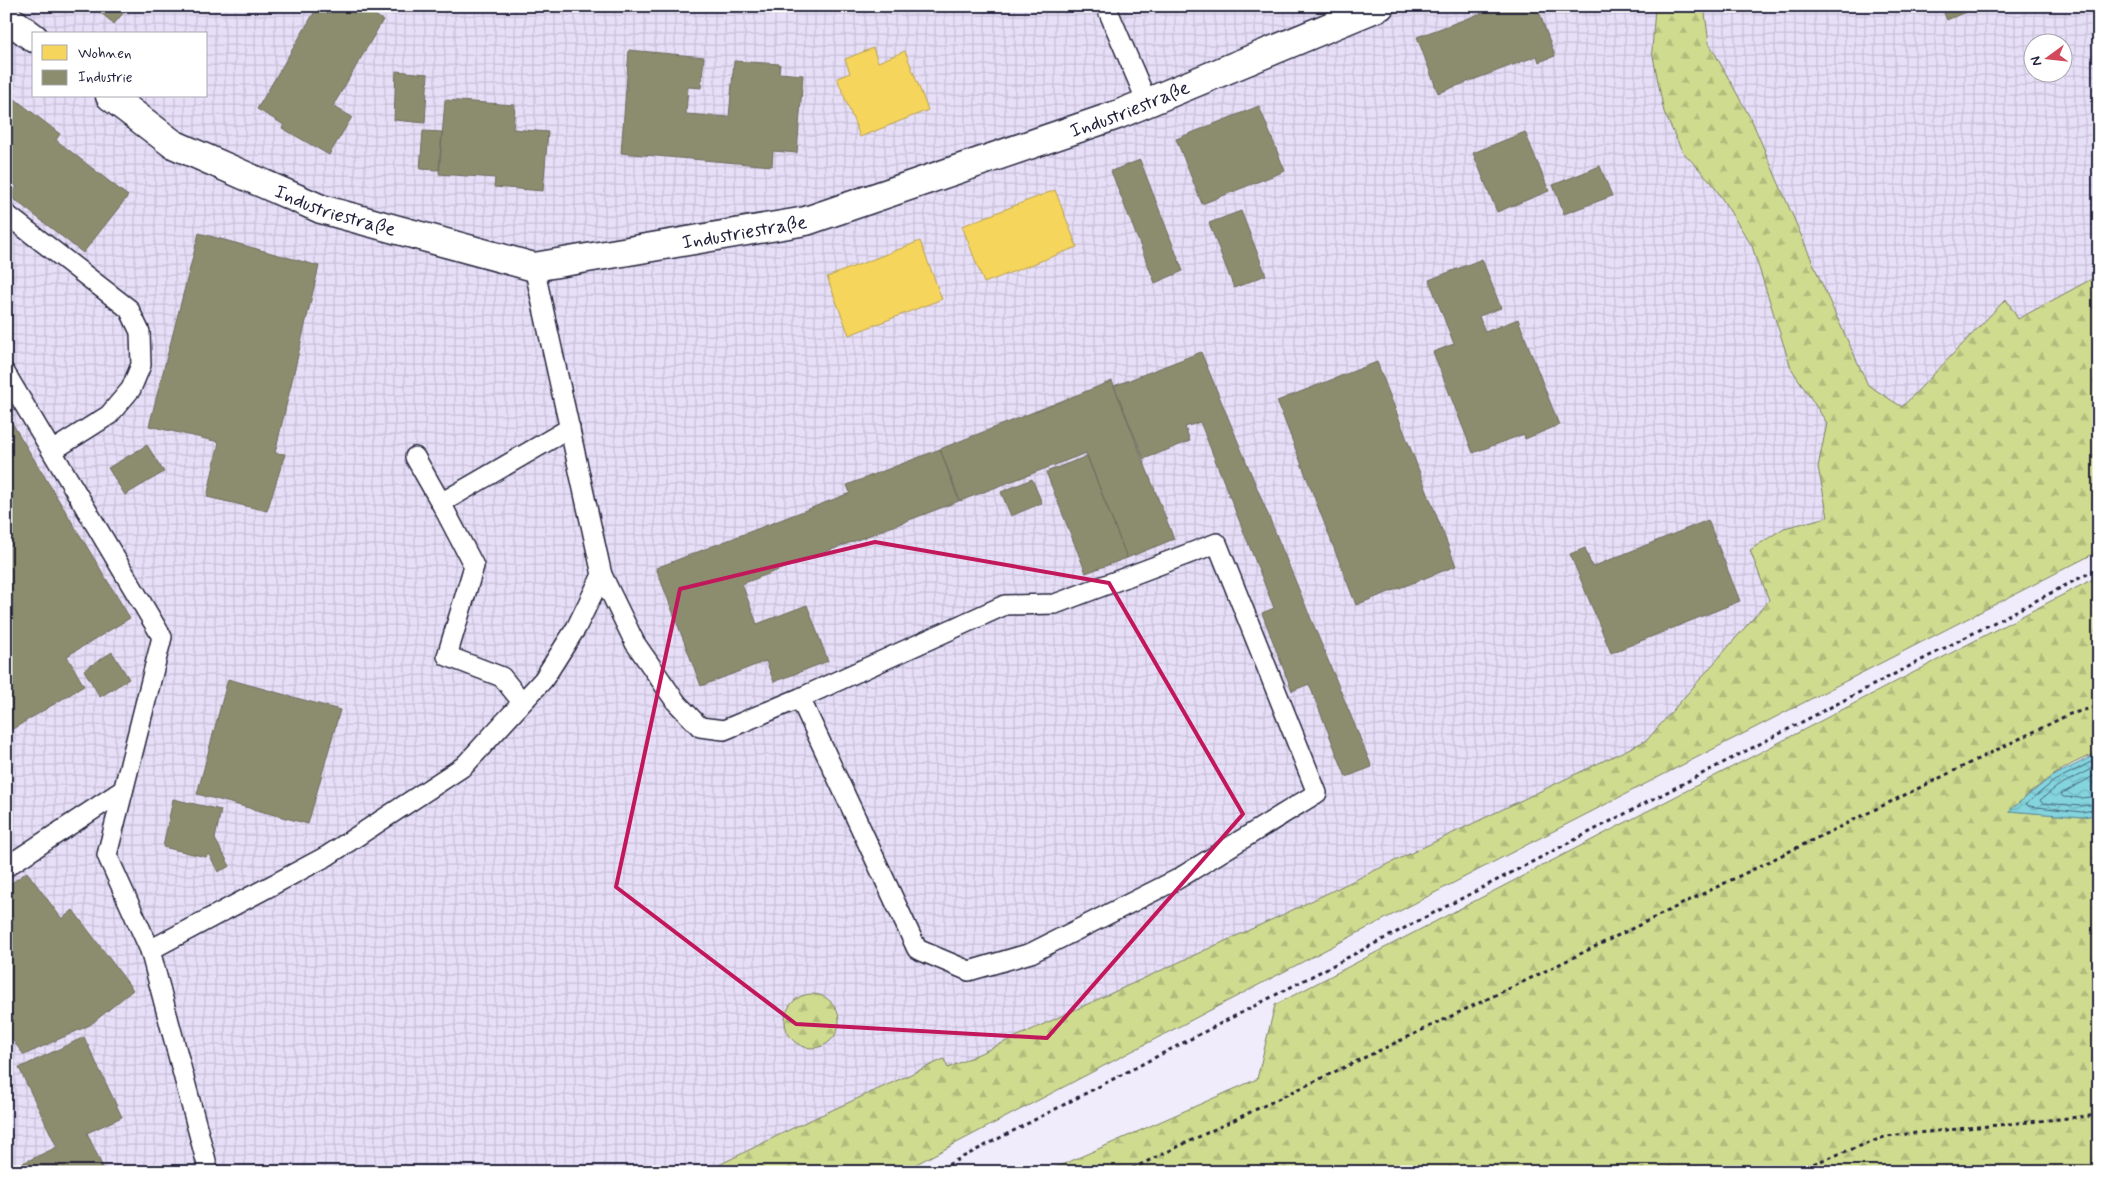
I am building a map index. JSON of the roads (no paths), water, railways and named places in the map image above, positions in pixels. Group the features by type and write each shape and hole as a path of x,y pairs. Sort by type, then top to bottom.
{"street":[{"name":"Industriestraße","path":"113,98 173,144 321,208 534,267 806,222 1117,114 1380,6"},
{"path":"6,17 32,36"}],"lane":[{"path":"1106,6 1147,102"},
{"path":"6,214 129,308 140,332 141,365 130,389 109,414 52,451"},
{"path":"534,267 602,575 635,643 676,702 700,727 724,730 800,698 1005,605 1055,604 1217,543 1317,793 1168,884 1031,953 969,971 917,949 800,698"},
{"path":"6,374 162,637 107,855 150,950 210,1172"},
{"path":"441,503 570,428"},
{"path":"415,457 474,566 447,656 502,677 522,702"},
{"path":"150,950 327,856 464,766 543,680 576,628 602,575"},
{"path":"6,867 123,790"}],"water":[{"path":"2099,753 2099,814 2083,817 2009,811 2051,777"}]}
